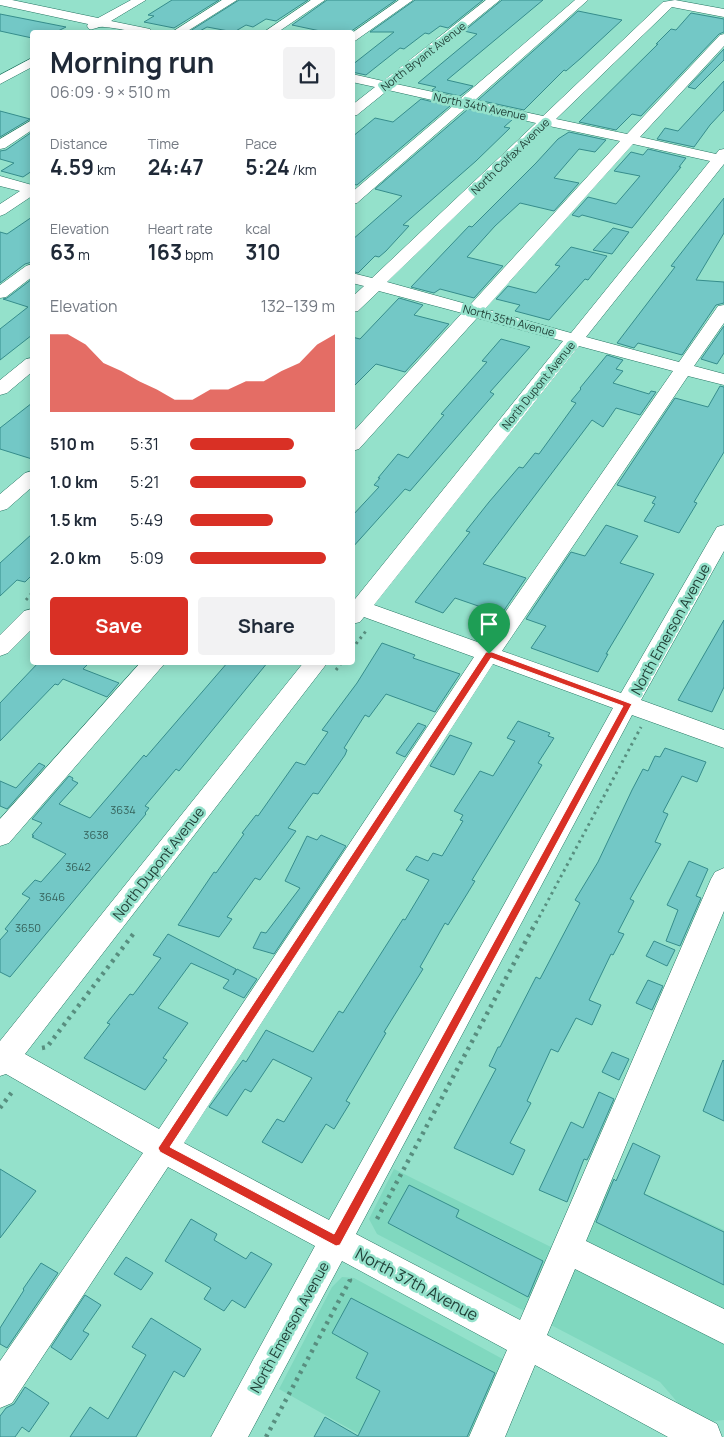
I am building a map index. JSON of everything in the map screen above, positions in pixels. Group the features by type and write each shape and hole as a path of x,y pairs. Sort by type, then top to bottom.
{"street":[{"path":"181,30 230,0"},
{"path":"273,30 319,0"},
{"path":"355,37 407,0"},
{"name":"North Bryant Avenue","path":"355,110 494,0"},
{"path":"355,197 582,0"},
{"path":"0,1 29,3 99,26 130,30"},
{"path":"87,30 126,12 136,2"},
{"path":"667,2 724,12"},
{"name":"North Colfax Avenue","path":"355,304 667,2"},
{"path":"8,14 29,3"},
{"path":"355,442 724,38"},
{"path":"0,80 30,63"},
{"name":"North 34th Avenue","path":"355,79 630,139 723,157"},
{"path":"0,145 30,125"},
{"name":"North Dupont Avenue","path":"358,614 576,338 723,157"},
{"path":"0,181 30,189"},
{"path":"0,211 30,191"},
{"path":"0,293 30,270"},
{"name":"North 35th Avenue","path":"355,279 724,380"},
{"path":"0,1391 489,654 724,310"},
{"path":"0,389 30,365"},
{"path":"0,478 29,484"},
{"path":"0,505 29,484"},
{"name":"North Emerson Avenue","path":"229,1437 336,1241 633,713 724,532"},
{"path":"358,614 489,654 633,713 724,739"},
{"path":"0,648 30,618"},
{"path":"0,836 153,665"},
{"name":"North Dupont Avenue","path":"4,1066 315,665"},
{"path":"487,1437 724,879"},
{"name":"North 37th Avenue","path":"4,1066 163,1148 704,1437"},
{"path":"568,1249 724,1327"}],"path":[{"path":"355,632 358,614"},
{"path":"374,1222 384,1208 641,726 633,713"},
{"path":"0,1108 12,1092 4,1066"},
{"path":"266,1437 350,1280 346,1274"}],"shaded area":[{"path":"394,1169 555,1249 592,1169 724,1230 724,1420 706,1422 685,1411 660,1382 377,1234 369,1219"},
{"path":"342,1277 354,1278 512,1364 479,1437 364,1437 279,1389 332,1287"}],"building":[{"path":"172,0 219,0 174,28 144,22 154,16 148,15"},
{"path":"239,0 308,0 276,21 266,19 253,27 246,25 237,30 207,27 202,30 192,30"},
{"path":"327,0 396,0 353,30 316,30 292,25"},
{"path":"415,0 483,0 448,28 440,26 429,34 425,33 404,49 400,48 366,75 355,73 355,63 394,32 370,32"},
{"path":"502,0 543,0 447,80 473,86 460,96 432,90 436,87 418,83 477,34 464,31"},
{"path":"578,11 622,20 566,71 564,70 524,110 478,100"},
{"path":"691,13 724,19 724,32 719,34 641,116 632,114 616,130 579,122 671,29 676,30"},
{"path":"0,14 66,27 60,30 30,30 30,38 0,31"},
{"path":"724,49 724,60 695,89 688,87"},
{"path":"724,81 724,110 694,147 657,139 665,128 678,131"},
{"path":"421,99 450,106 357,185 355,185 355,135 375,118 393,122"},
{"path":"468,109 513,119 504,127 510,128 476,161 403,225 409,226 386,251 379,257 375,256 358,273 355,272 355,237 402,196 375,189"},
{"path":"0,111 30,119 0,137"},
{"path":"569,132 606,140 595,152 579,149 554,178 579,183 554,211 520,203 495,226 467,257 503,266 474,298 440,289 434,293 411,287 469,226 472,227 558,139"},
{"path":"30,133 30,172 23,177 1,171 14,163 0,159 0,151 6,150"},
{"path":"648,149 686,158 679,167 681,167 632,228 582,215 579,217 572,215 588,197 616,204 640,176 614,171 631,152 643,155"},
{"path":"724,198 724,233 696,280 724,282 724,303 716,305 682,355 638,343 634,348 617,343 675,267 671,266"},
{"path":"30,218 30,263 25,264 0,283 0,232 7,234"},
{"path":"613,228 629,232 612,254 593,250"},
{"path":"571,247 607,256 588,280 585,279 549,320 515,311 520,305 496,299 508,286 536,293 560,266 555,265"},
{"path":"30,281 30,337 0,360 0,329 28,307 3,299"},
{"path":"399,298 423,305 414,315 449,324 405,372 376,364 355,385 355,338 360,339"},
{"path":"724,326 724,353 717,364 701,359"},
{"path":"501,339 530,347 490,392 494,394 410,491 405,489 355,545 355,513 379,487 374,485 380,478 378,478 398,454 408,458 444,415 441,414 487,362 482,361"},
{"path":"607,355 623,360 616,369 623,371 613,383 649,394 651,391 656,392 640,415 616,408 603,427 592,420 483,564 526,578 492,628 478,622 487,609 455,598 443,613 415,602 470,532 466,531 489,502 519,467 523,468 535,453 539,454 576,403 571,401"},
{"path":"720,386 724,387 724,452 694,502 697,503 679,533 644,521 655,504 652,503 656,497 617,485 675,398 708,407"},
{"path":"30,405 30,458 0,449 0,428"},
{"path":"606,525 638,536 620,563 654,574 606,654 608,654 598,672 531,648 546,626 526,619 571,552 585,556"},
{"path":"30,536 30,577 25,582 17,580 0,596 0,563"},
{"path":"724,620 724,687 712,712 678,700"},
{"path":"382,643 415,655 413,658 460,674 435,712 386,694 369,717 365,715 344,748 347,750 345,755 318,794 313,793 288,828 296,831 260,880 255,878 227,917 232,919 219,937 178,925 214,872 216,873 244,834 242,833 256,815 258,816 296,762 305,765 328,732 322,730 357,683"},
{"path":"36,665 87,665 83,669 119,683 107,697 63,679 58,685 55,684 0,741 0,703"},
{"path":"225,665 266,665 179,771 176,769 145,806 149,808 146,814 10,977 0,972 0,940 8,931 5,929 30,898 22,894 35,880 41,882 66,854 32,837 42,823 32,819 69,776 78,783 59,804 90,818 144,755 146,757"},
{"path":"518,721 550,733 548,736 554,738 538,763 542,765 472,880 475,881 448,925 445,923 420,967 423,969 384,1032 386,1033 346,1101 350,1103 334,1129 326,1124 302,1163 262,1142 277,1119 284,1122 312,1078 273,1059 251,1092 245,1089 227,1116 209,1107 243,1060 246,1062 266,1030 313,1052 339,1011 343,1013 403,919 405,920 429,880 406,870 416,856 428,861 433,853 442,856 463,821 460,820 463,815 454,811 480,771 493,776 515,741 507,738"},
{"path":"418,723 426,726 405,757 396,753"},
{"path":"450,735 472,743 454,775 430,766"},
{"path":"665,748 706,762 697,782 682,776 663,812 668,814 655,842 661,844 630,899 634,901 618,932 624,934 613,955 611,954 589,1000 601,1005 592,1025 576,1018 558,1052 551,1049 527,1101 531,1103 510,1143 525,1150 513,1175 454,1148 496,1069 489,1066 498,1047 500,1047 536,977 540,979 580,903 575,900 598,862 643,769 648,771 655,756 660,757"},
{"path":"39,763 45,766 7,809 0,806 0,781 16,788"},
{"path":"321,835 346,846 274,954 253,948 261,932 266,933 300,888 285,881 307,836 317,840"},
{"path":"689,861 708,869 696,896 701,898 680,946 666,941 678,910 667,905"},
{"path":"168,934 236,969 233,975 237,969 257,979 244,998 223,988 229,980 191,963 158,1008 188,1023 163,1058 167,1060 145,1090 84,1058 110,1024 107,1023 130,994 133,995 161,958 153,955"},
{"path":"654,941 675,950 667,966 646,956"},
{"path":"648,980 663,986 652,1010 636,1003"},
{"path":"612,1052 629,1059 619,1080 602,1072"},
{"path":"724,1061 724,1121 703,1111"},
{"path":"599,1092 614,1099 587,1160 584,1159 567,1202 539,1190 571,1122 583,1128"},
{"path":"633,1143 660,1156 644,1194 724,1232 724,1285 596,1222 614,1179 616,1181"},
{"path":"0,1169 36,1191 0,1238"},
{"path":"409,1185 459,1210 456,1217 543,1261 528,1297 388,1223"},
{"path":"191,1219 217,1234 214,1240 246,1259 251,1252 272,1264 245,1308 232,1300 224,1311 204,1299 211,1288 165,1261"},
{"path":"126,1257 153,1273 141,1290 114,1274"},
{"path":"41,1263 58,1273 7,1348 0,1344 0,1328"},
{"path":"85,1295 101,1305 83,1331 89,1334 71,1360 51,1347"},
{"path":"351,1298 495,1373 467,1437 314,1437 325,1417 358,1436 380,1391 356,1378 368,1353 332,1333"},
{"path":"151,1318 201,1349 184,1377 174,1371 136,1437 70,1437 90,1407 108,1419 146,1355 132,1347"},
{"path":"25,1387 49,1403 29,1432 22,1427 15,1437 0,1437 0,1416 6,1408 14,1404"}],"route":[{"path":"489,654 628,704 336,1241 163,1148 489,654"}]}
